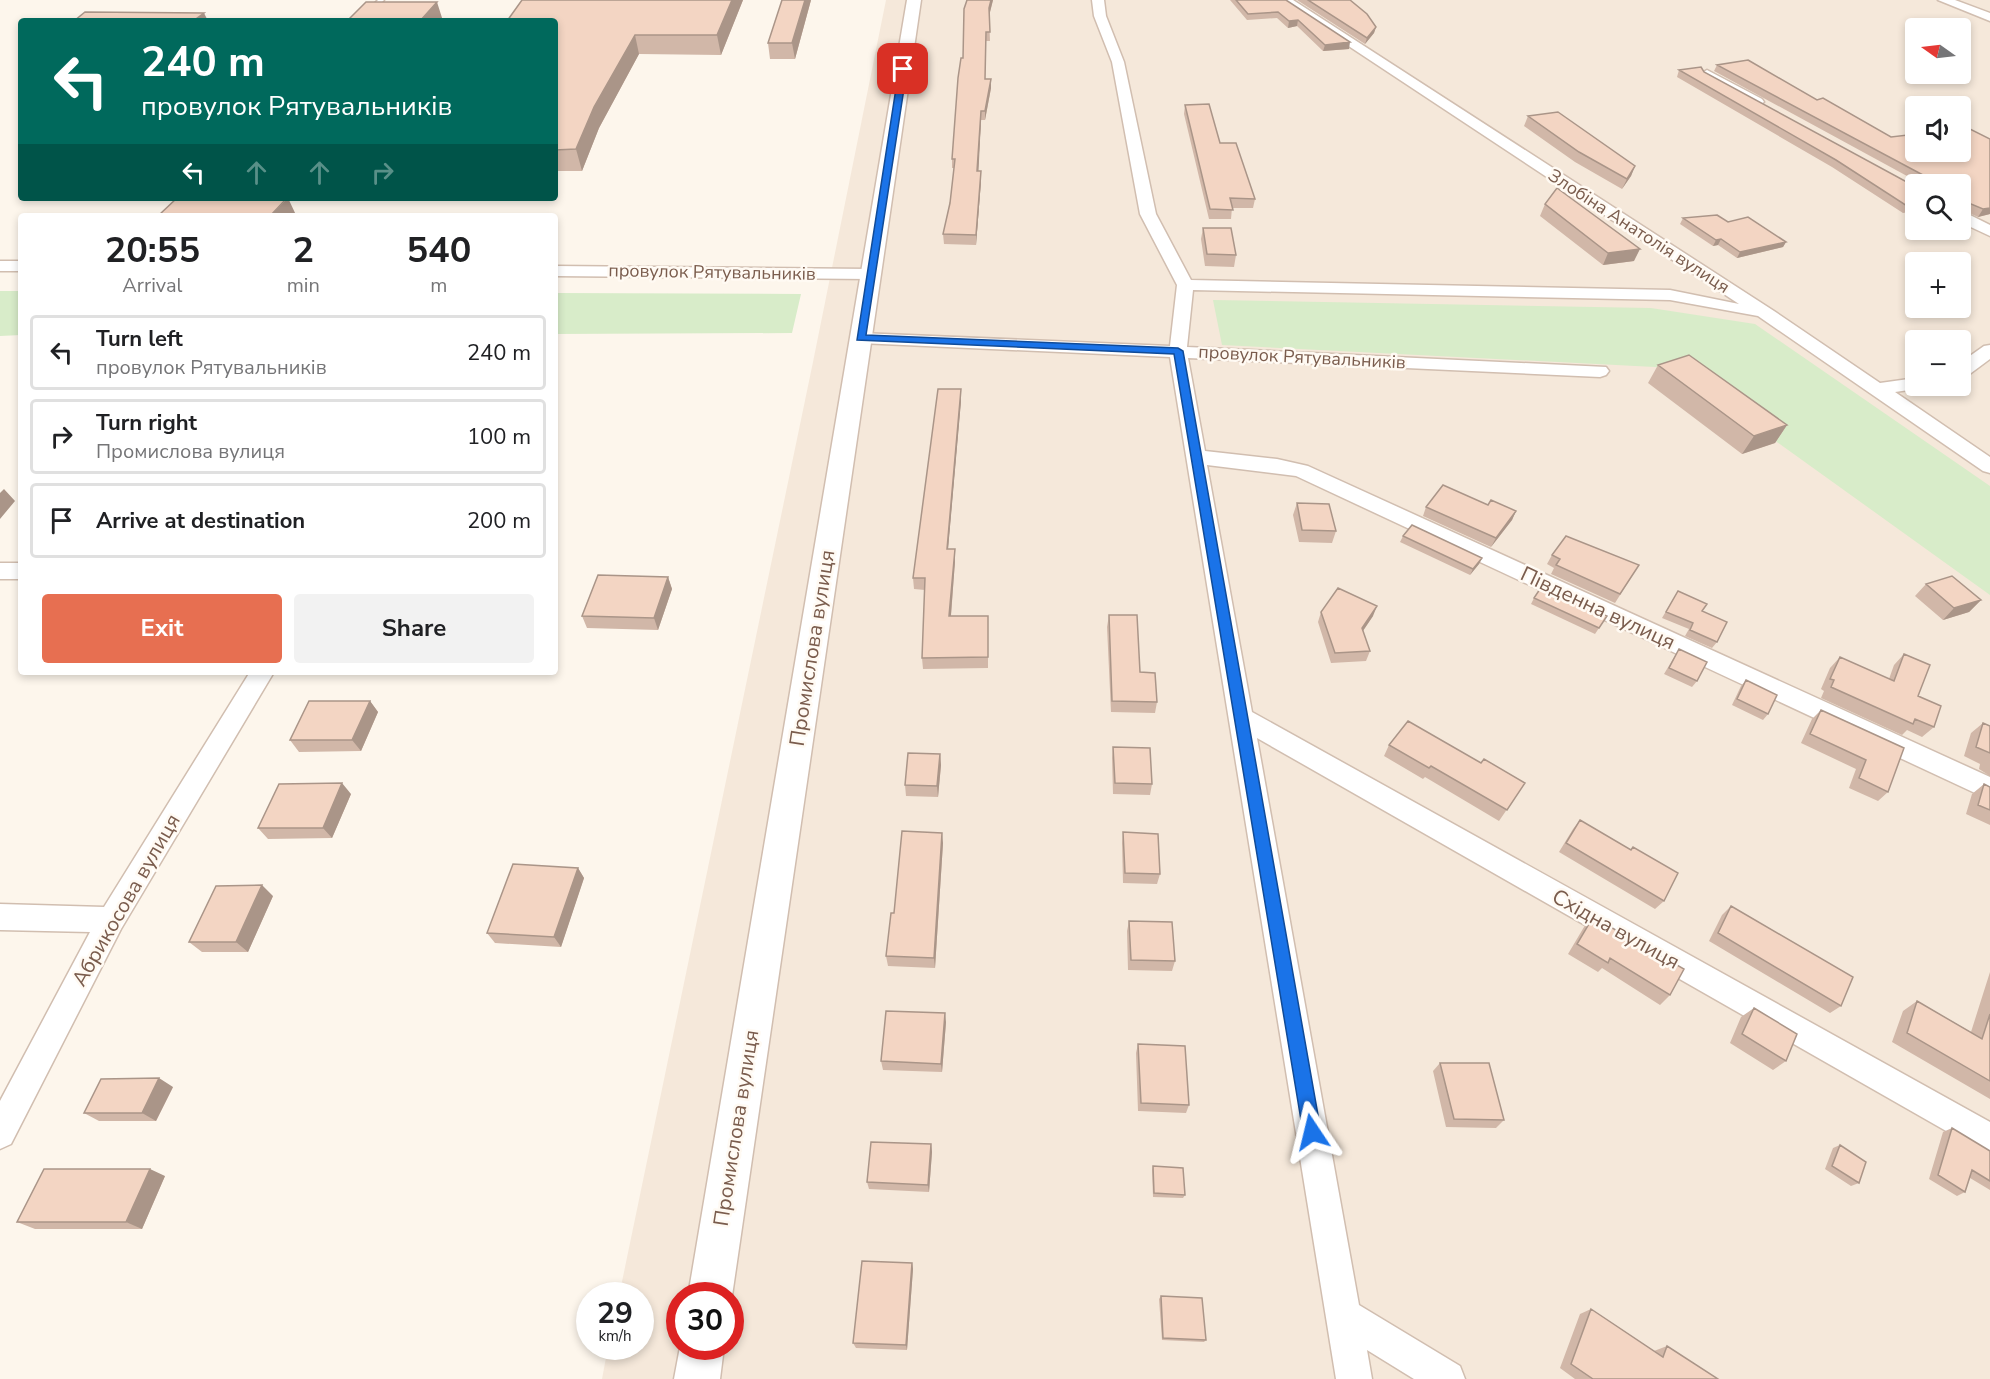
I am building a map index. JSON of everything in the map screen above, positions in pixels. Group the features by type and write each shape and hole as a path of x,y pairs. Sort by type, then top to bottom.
{"street":[{"name":"Промислова вулиця","path":"712,1282 914,0"},
{"path":"1098,0 1100,16 1118,62 1148,214 1185,285 1178,351 1354,1379"},
{"name":"Злобіна Анатолія вулиця","path":"1285,0 1768,315 1990,466"},
{"path":"1944,0 1990,17"},
{"path":"1707,74 1769,108"},
{"path":"1971,221 1990,231"},
{"path":"0,266 18,266"},
{"path":"1670,295 1685,284 1698,269"},
{"name":"провулок Рятувальників","path":"558,271 870,274"},
{"path":"1185,285 1670,295 1768,315"},
{"name":"провулок Рятувальників","path":"860,338 1600,371"},
{"path":"1971,364 1990,350"},
{"path":"1877,389 1905,385"},
{"name":"Південна вулиця","path":"1197,457 1301,471 1990,789"},
{"path":"0,571 18,571"},
{"name":"Абрикосова вулиця","path":"0,1132 111,920 260,675"},
{"name":"Східна вулиця","path":"1242,718 1990,1140"},
{"path":"0,916 111,920"},
{"path":"1344,1316 1447,1379"},
{"path":"697,1379 700,1360"}],"lane":[{"path":"363,18 381,0"}],"shaded area":[{"path":"886,0 1990,0 1990,1379 602,1379 606,1360 654,1360 654,1282 622,1282"}],"green space":[{"path":"0,291 18,291 18,335 0,336"},
{"path":"558,293 801,294 792,333 558,334"},
{"path":"1213,300 1651,308 1755,324 1990,486 1990,595 1674,368 1222,345"}],"building":[{"path":"522,0 732,0 717,35 635,35 594,107 576,149 558,150 558,18 509,18"},
{"path":"782,0 805,0 792,43 768,43"},
{"path":"967,0 991,0 990,32 986,32 985,79 991,79 985,111 981,111 977,171 981,171 976,235 943,234 950,203 955,159 952,159 958,78 961,58 963,58 964,9"},
{"path":"1236,0 1286,0 1350,42 1325,45 1298,20 1289,21 1278,12 1248,14"},
{"path":"1308,0 1350,0 1367,14 1376,27 1367,38"},
{"path":"366,2 437,2 423,18 350,18"},
{"path":"85,12 204,13 197,18 78,18"},
{"path":"1748,60 1817,100 1823,98 1891,137 1905,135 1905,162 1971,162 1971,130 1990,139 1990,208 1983,209 1971,204 1971,174 1921,174 1717,65"},
{"path":"1701,67 1704,72 1905,181 1905,205 1836,160 1679,70"},
{"path":"1209,104 1220,143 1236,143 1255,199 1230,198 1233,210 1210,209 1185,105"},
{"path":"1558,112 1635,166 1627,179 1579,152 1528,116"},
{"path":"1557,188 1640,249 1608,253 1545,204"},
{"path":"174,201 284,201 273,213 161,213"},
{"path":"1717,215 1728,222 1748,217 1786,242 1740,252 1721,239 1716,240 1683,218"},
{"path":"1203,228 1231,228 1236,255 1207,254"},
{"path":"1689,355 1787,425 1754,436 1658,365"},
{"path":"938,389 961,389 947,549 955,549 949,616 988,616 988,657 922,658 925,578 913,578"},
{"path":"1443,485 1488,505 1491,500 1516,511 1496,538 1426,507"},
{"path":"1297,503 1329,504 1336,531 1302,530"},
{"path":"1412,525 1482,558 1473,569 1403,536"},
{"path":"1566,536 1639,565 1620,594 1556,565 1560,559 1552,555"},
{"path":"598,575 668,577 654,618 582,616"},
{"path":"1952,576 1981,600 1954,608 1926,584"},
{"path":"1542,586 1607,616 1599,628 1534,598"},
{"path":"1338,588 1377,606 1362,628 1370,651 1335,653 1321,612"},
{"path":"1678,591 1707,604 1702,611 1727,622 1717,642 1690,630 1693,623 1666,612"},
{"path":"1109,615 1137,615 1140,672 1155,673 1157,702 1112,701"},
{"path":"1679,649 1707,662 1697,681 1669,668"},
{"path":"1904,654 1930,665 1918,696 1941,706 1934,727 1915,719 1913,724 1831,687 1834,680 1830,679 1840,657 1894,681"},
{"path":"1746,680 1777,695 1768,714 1737,699"},
{"path":"309,701 370,701 352,740 290,740"},
{"path":"1821,710 1904,748 1888,792 1859,778 1866,760 1810,734"},
{"path":"1408,721 1481,763 1484,759 1525,783 1507,810 1431,766 1429,768 1389,745"},
{"path":"1983,723 1990,726 1990,753 1976,747"},
{"path":"1113,747 1150,748 1152,784 1115,783"},
{"path":"908,753 940,754 937,786 905,785"},
{"path":"342,783 323,828 258,828 279,784"},
{"path":"1984,784 1990,787 1990,810 1978,805"},
{"path":"1580,820 1631,850 1633,847 1678,873 1664,901 1566,843"},
{"path":"902,831 942,833 934,958 886,956 891,913 894,913"},
{"path":"1123,832 1158,834 1160,874 1125,873"},
{"path":"513,864 578,868 554,937 487,933"},
{"path":"262,885 236,942 189,942 216,886"},
{"path":"1731,906 1853,977 1841,1006 1718,933"},
{"path":"1593,917 1684,969 1670,995 1610,958 1608,963 1577,944"},
{"path":"1129,921 1172,922 1175,961 1131,960"},
{"path":"1917,1001 1982,1039 1990,1014 1990,1081 1907,1033"},
{"path":"1754,1008 1797,1034 1786,1061 1742,1034"},
{"path":"886,1011 945,1013 941,1064 881,1061"},
{"path":"1138,1044 1185,1046 1189,1105 1141,1103"},
{"path":"1440,1063 1489,1063 1504,1120 1454,1119"},
{"path":"159,1078 142,1113 84,1113 101,1079"},
{"path":"1952,1128 1990,1151 1990,1181 1972,1170 1965,1192 1938,1175"},
{"path":"871,1142 931,1144 928,1185 867,1182"},
{"path":"1840,1145 1866,1162 1859,1183 1832,1166"},
{"path":"1153,1166 1183,1168 1185,1195 1154,1193"},
{"path":"44,1169 150,1169 126,1222 17,1222"},
{"path":"862,1261 912,1263 906,1345 853,1343"},
{"path":"1161,1296 1202,1298 1206,1340 1163,1338"},
{"path":"1591,1309 1663,1357 1667,1346 1718,1379 1593,1379 1571,1364"}],"route":[{"path":"903,69 860,338 1178,351 1312,1132"}]}
